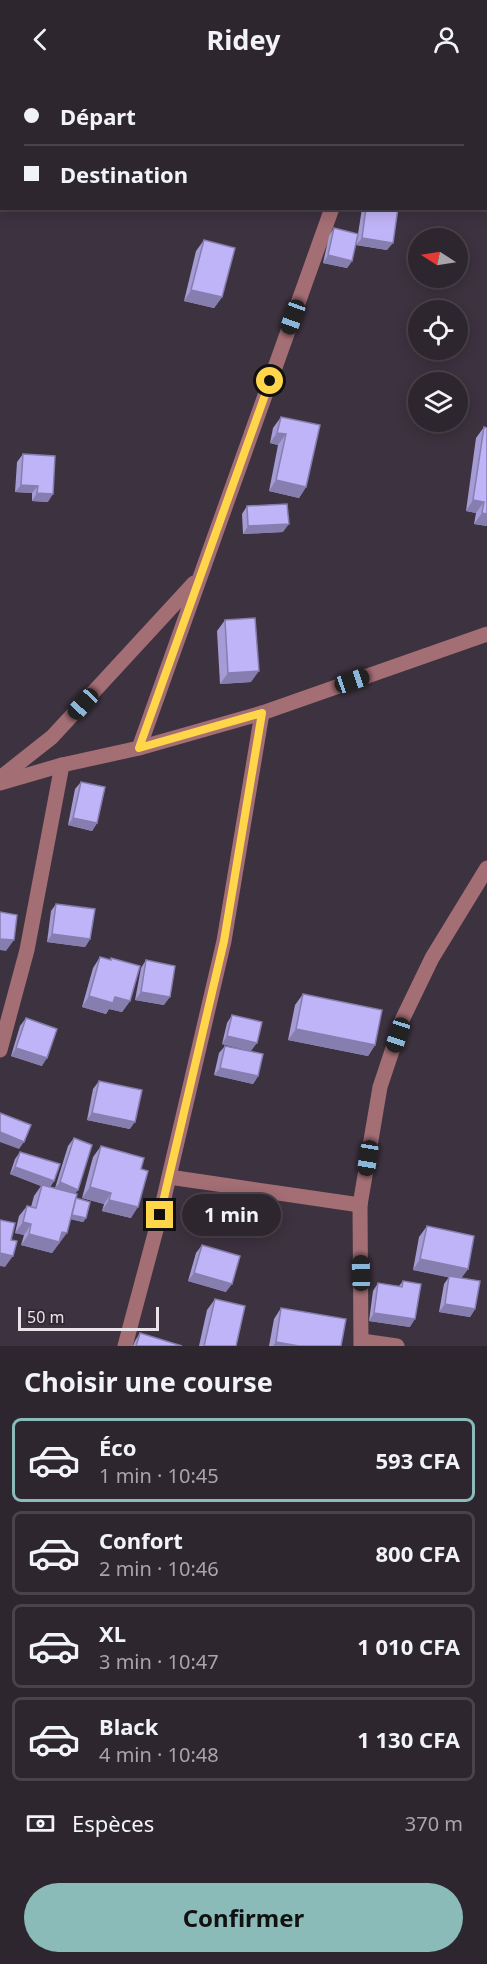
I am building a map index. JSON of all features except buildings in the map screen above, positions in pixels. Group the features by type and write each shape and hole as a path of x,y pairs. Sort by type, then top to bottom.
{"street":[{"path":"139,748 331,210"},
{"path":"0,778 52,737 201,576"},
{"path":"0,783 62,765 139,748 262,713 487,634"},
{"path":"125,1346 169,1177 224,941 262,713"},
{"path":"0,1050 27,950 62,765"},
{"path":"397,1346 361,1343 360,1205 380,1087 403,1018 432,958 487,868"},
{"path":"169,1177 360,1205"}],"route":[{"path":"160,1215 224,941 262,713 139,748 270,381"}]}
